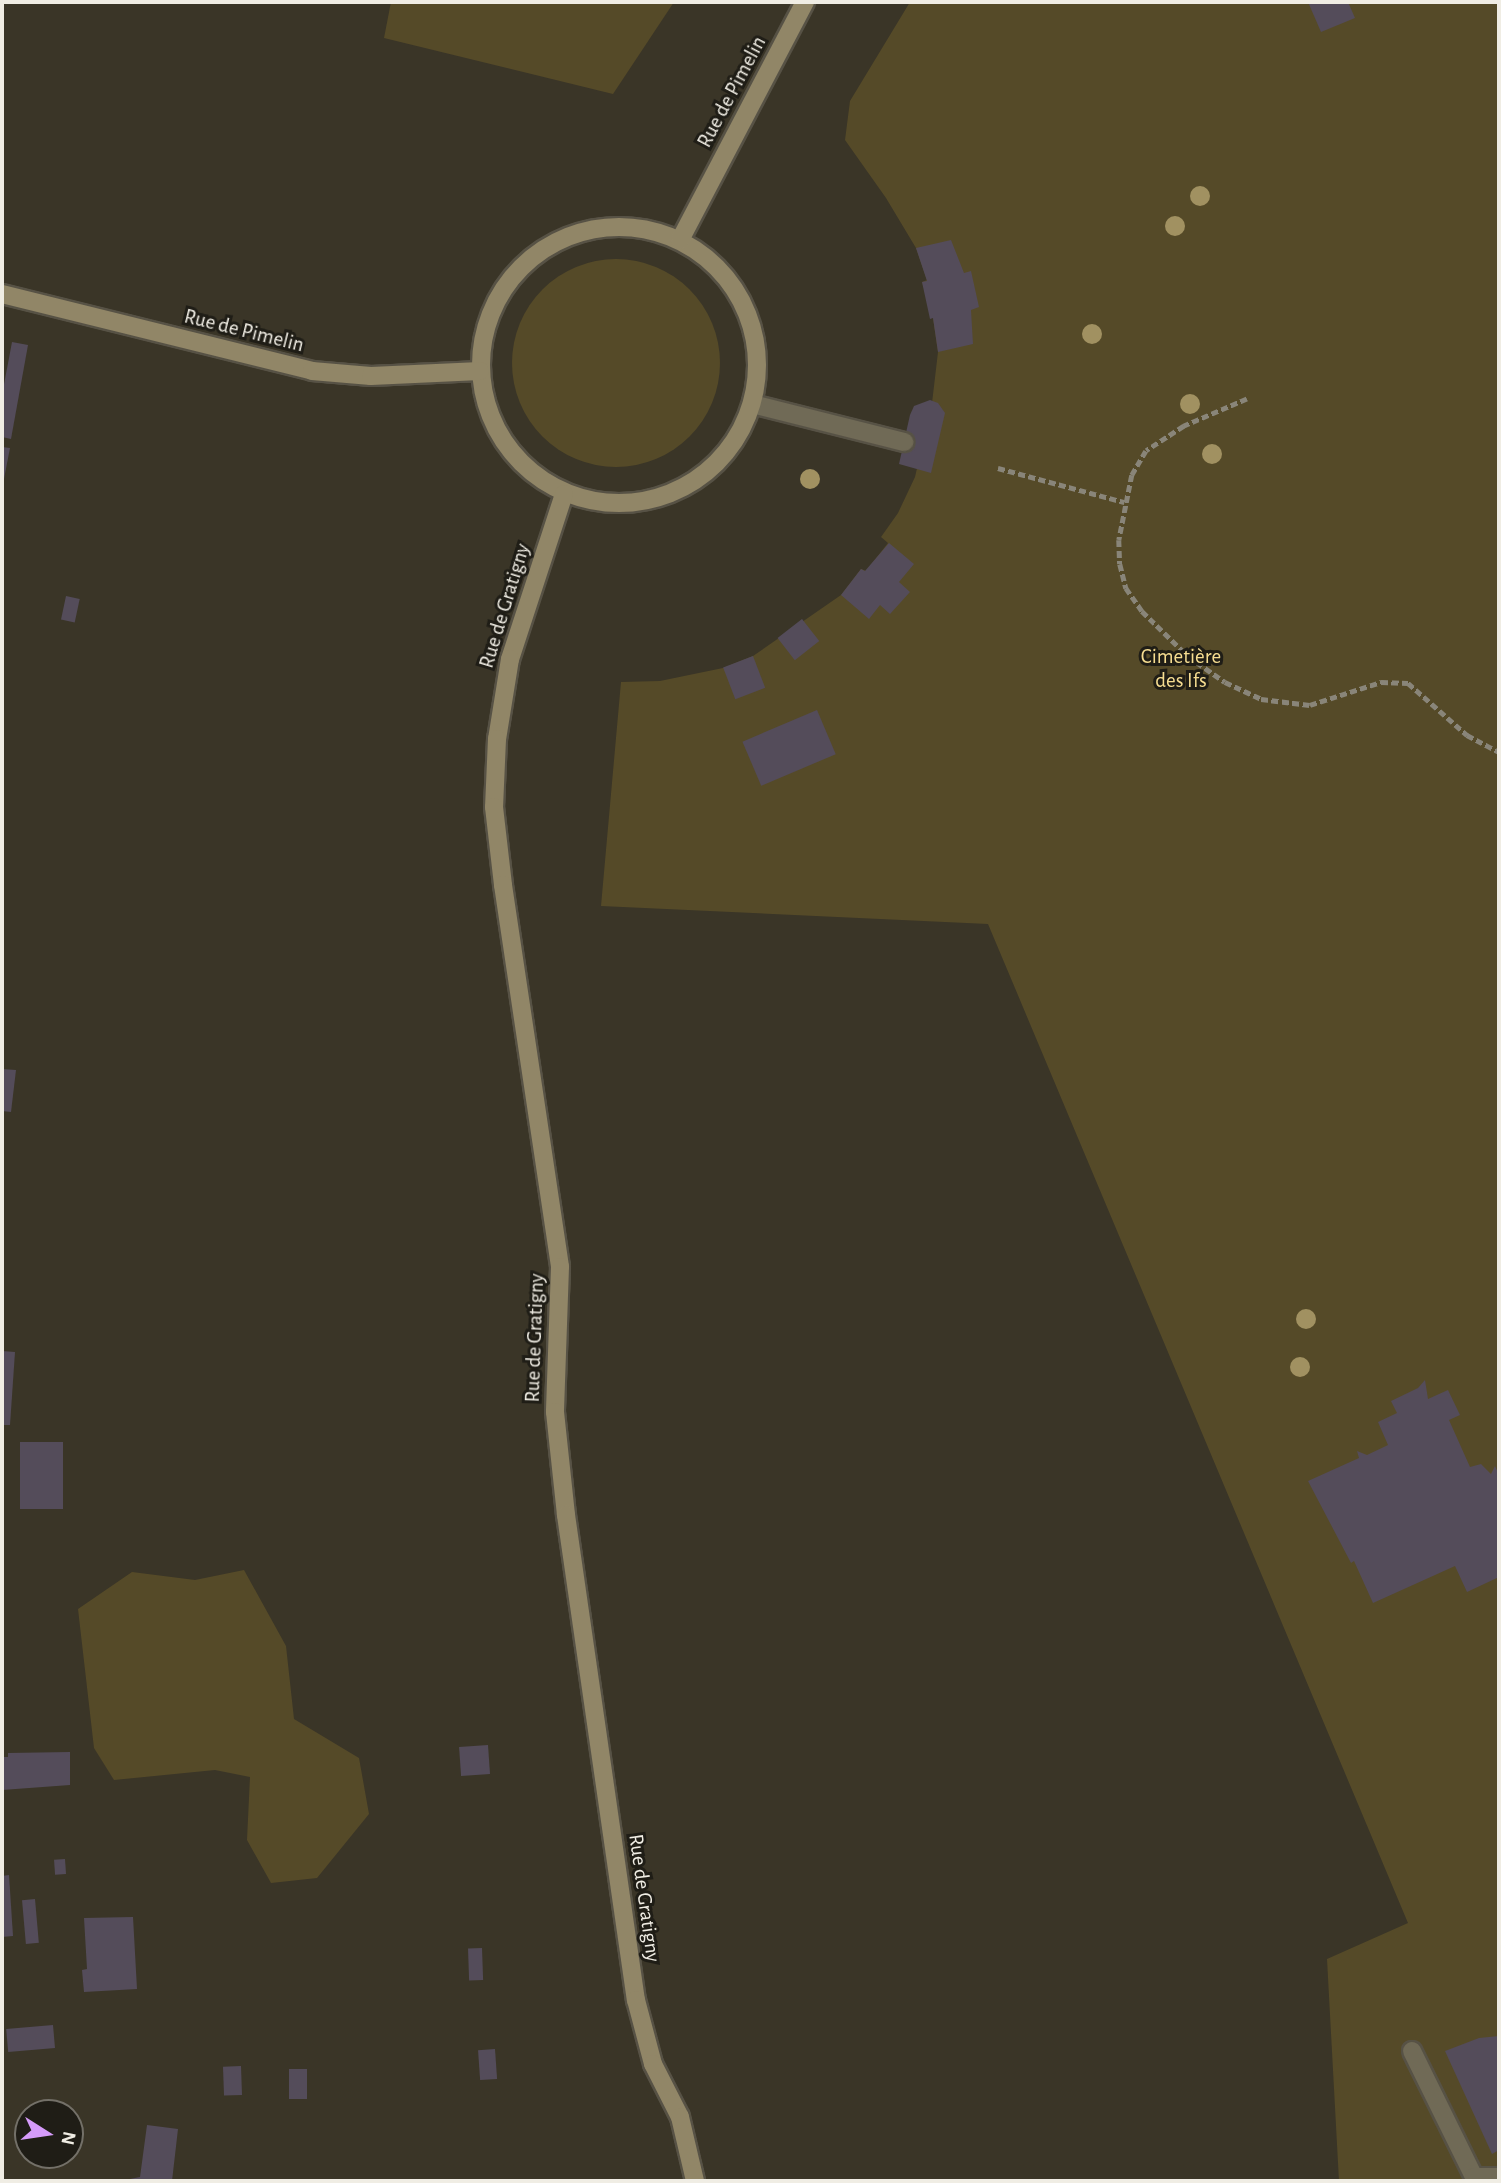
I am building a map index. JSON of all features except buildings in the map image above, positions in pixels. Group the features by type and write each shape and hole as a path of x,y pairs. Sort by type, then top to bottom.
{"street":[{"name":"Rue de Pimelin","path":"680,240 805,2"},
{"path":"634,226 680,240 713,262 738,292 753,329 758,368 752,404 730,449 697,481 655,500 610,505 564,494 531,474 505,445 487,410 480,371 486,324 508,281 543,249 587,230 634,226"},
{"name":"Rue de Pimelin","path":"2,294 312,371 371,376 480,371"},
{"name":"Rue de Gratigny","path":"564,494 510,659 497,739 494,807 503,885 560,1267 555,1412 566,1515 636,2000 653,2064 680,2117 695,2181"}],"lane":[{"path":"752,404 904,442"},
{"path":"1412,2051 1474,2177 1499,2176"}],"path":[{"path":"1247,399 1184,426 1146,451 1132,475 1124,502 1119,540 1126,588 1142,611 1188,656 1225,682 1261,699 1310,705 1381,682 1408,683 1467,735 1499,752"},
{"path":"998,468 1124,502"}],"green space":[{"path":"391,2 674,2 613,94 384,38"},
{"name":"Cimetière des Ifs","path":"910,2 1499,2 1499,2181 1339,2181 1327,1959 1408,1923 988,924 601,906 621,682 660,681 723,668 753,656 841,595 861,569 866,571 888,543 881,537 898,513 915,477 932,403 938,352 933,318 922,282 927,280 916,248 886,198 845,140 850,101"},
{"path":"616,259 656,267 674,276 690,289 703,305 712,323 720,363 712,403 703,421 690,437 674,450 656,459 616,467 576,459 558,450 542,437 529,421 520,403 512,363 520,323 529,305 542,289 558,276 576,267"},
{"path":"244,1570 286,1646 294,1719 359,1758 369,1814 317,1878 271,1883 247,1840 250,1777 215,1770 114,1780 94,1748 78,1609 132,1572 195,1580"}]}
